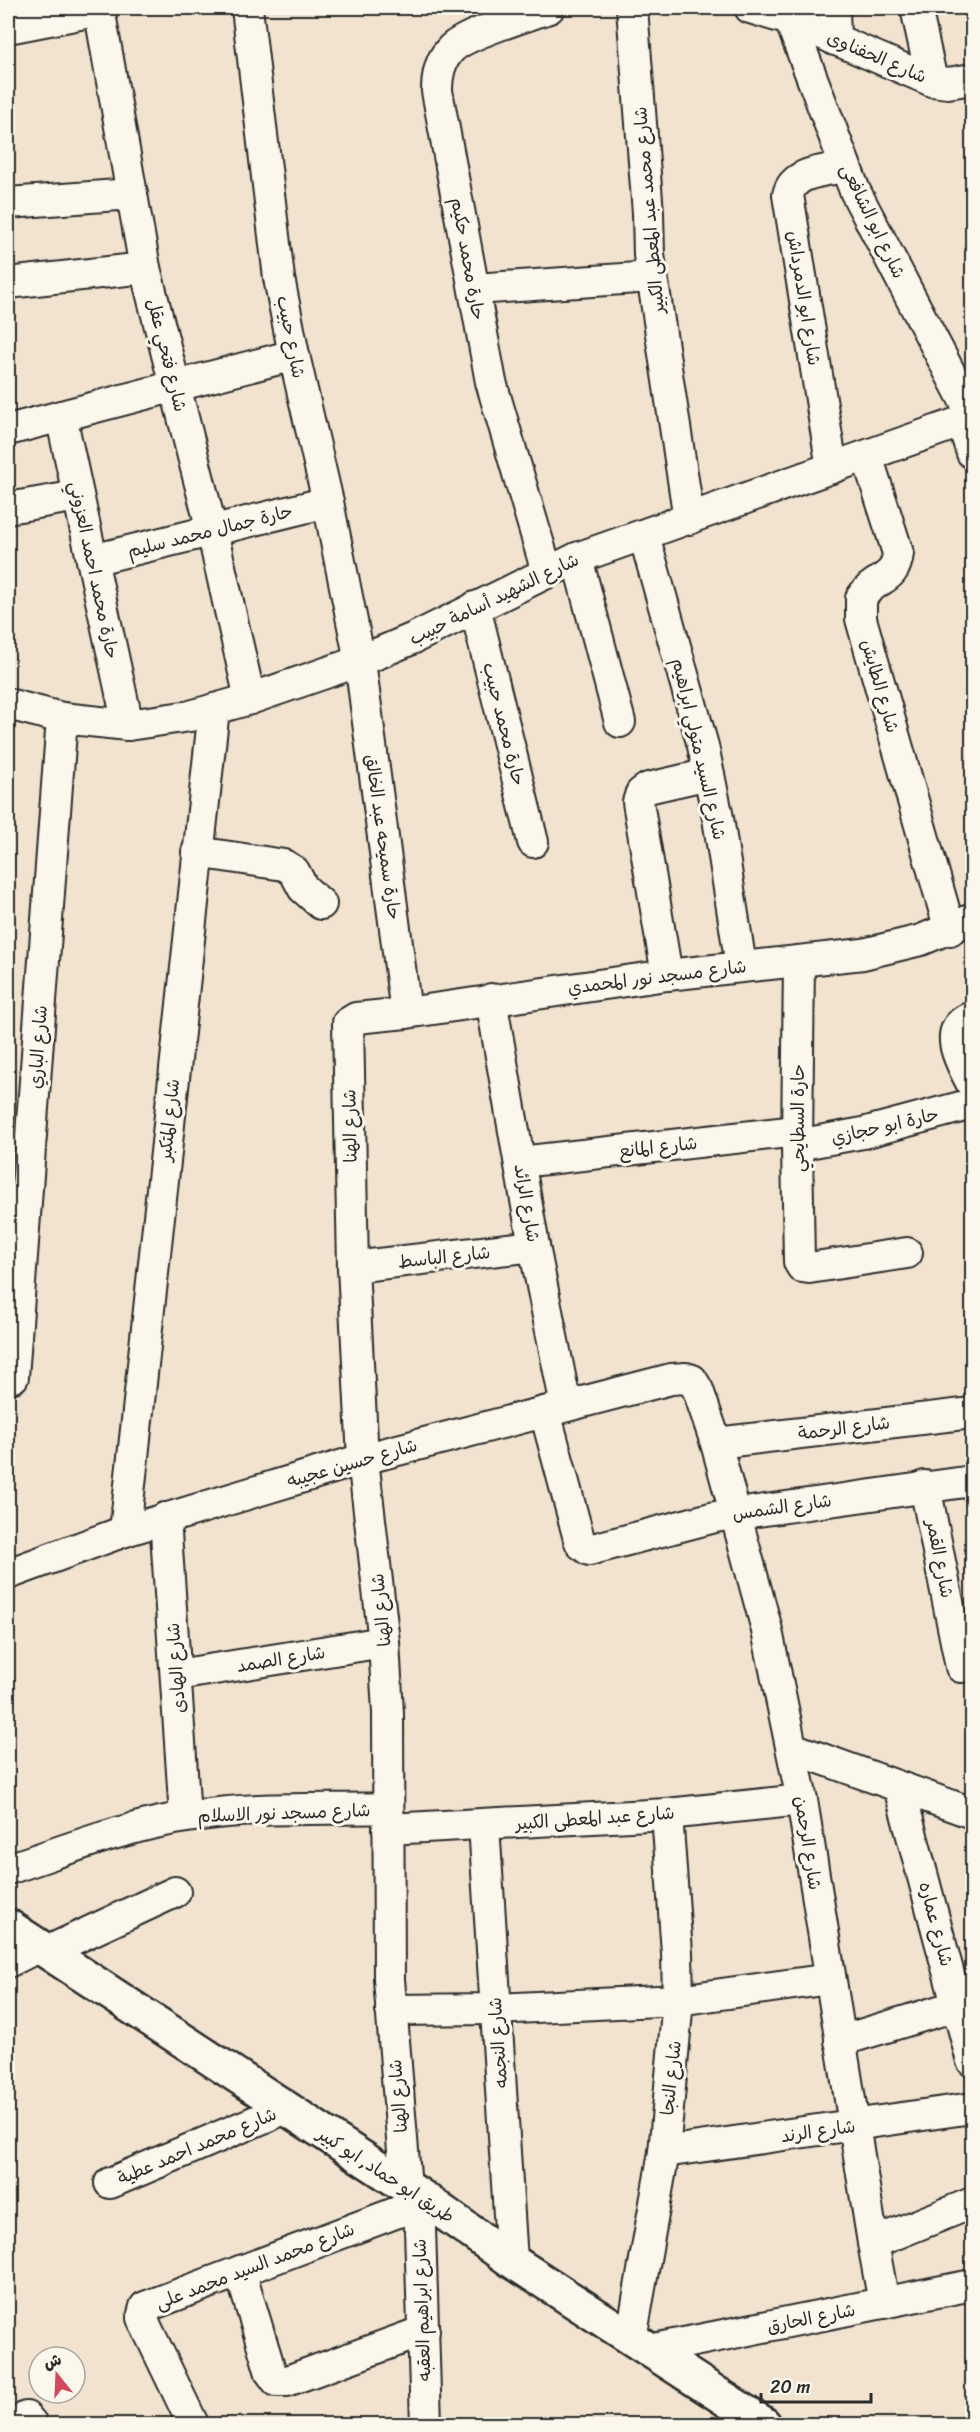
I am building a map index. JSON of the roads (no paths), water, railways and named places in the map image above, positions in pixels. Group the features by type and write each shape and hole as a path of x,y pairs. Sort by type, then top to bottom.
{"main road":[{"name":"طريق ابو حماد, ابو كبير","path":"8,1926 640,2345 764,2424"}],"street":[{"name":"شارع حبيب","path":"247,8 274,244 294,355 328,502 360,661"},
{"name":"حارة محمد حكيم","path":"548,572 497,409 437,92 437,76 442,62 451,49 463,40 549,8"},
{"name":"شارع محمد عبد المعطى الكبير","path":"632,8 652,277 689,519"},
{"name":"شارع الحفناوى","path":"750,8 790,20 932,81 948,83 972,79"},
{"path":"834,8 835,40"},
{"path":"916,8 932,81"},
{"path":"8,28 100,9"},
{"name":"شارع فتحي عقل","path":"100,9 145,268 212,531 250,699"},
{"name":"شارع ابو الشافعى","path":"790,20 855,191 969,418 972,453"},
{"name":"شارع ابو الدمرداش","path":"832,468 788,195 789,187 800,177 845,167"},
{"path":"8,203 132,194"},
{"path":"8,283 145,268"},
{"path":"474,289 652,277"},
{"path":"8,430 294,355"},
{"name":"حارة محمد احمد العزوني","path":"61,416 128,725"},
{"name":"شارع الشهيد أسامة حبيب","path":"8,704 62,718 128,725 157,722 250,699 360,661 414,638 577,558 969,418"},
{"name":"شارع الطايش","path":"867,456 898,553 896,567 892,572 875,582 861,598 861,619 961,925"},
{"path":"8,508 78,496"},
{"name":"حارة جمال محمد سليم","path":"92,560 328,502"},
{"name":"شارع السيد متولي ابراهيم","path":"644,535 709,774 741,966"},
{"path":"577,558 620,722"},
{"name":"حارة محمد حبيب","path":"475,607 533,842"},
{"name":"حارة سميحه عبد الخالق","path":"360,661 406,1013"},
{"name":"شارع المتكبر","path":"125,1531 214,709"},
{"name":"شارع الباري","path":"13,1377 12,1319 62,718"},
{"path":"667,975 638,802 641,793 648,788 709,774"},
{"path":"197,852 284,865 294,872 303,888 321,904"},
{"name":"شارع مسجد نور المحمدي","path":"348,1032 348,1023 356,1018 406,1013 667,975 799,961 892,948 961,925"},
{"name":"حارة السطايحي","path":"799,961 797,1138 799,1262 802,1267 809,1268 907,1253"},
{"name":"شارع الرائد","path":"491,999 534,1246 555,1409 581,1544 589,1550 595,1550"},
{"path":"970,1017 955,1031 955,1039 958,1057 972,1084"},
{"name":"شارع الهنا","path":"348,1032 353,1267 363,1459 384,1642 388,1713 390,2010 414,2196"},
{"name":"حارة ابو حجازي","path":"797,1138 863,1133 972,1104"},
{"name":"شارع المانع","path":"520,1162 797,1138"},
{"name":"شارع الباسط","path":"353,1267 534,1246"},
{"name":"شارع حسين عجيبه","path":"8,1574 165,1518 363,1459 679,1378 692,1380 698,1390"},
{"name":"شارع الرحمن","path":"698,1390 716,1443 766,1626 792,1748 884,2303"},
{"name":"شارع الرحمة","path":"716,1443 972,1413"},
{"name":"شارع الشمس","path":"595,1550 694,1521 736,1513 972,1481"},
{"name":"شارع القمر","path":"925,1486 961,1667"},
{"name":"شارع الهادى","path":"165,1518 185,1817"},
{"name":"شارع الصمد","path":"177,1675 384,1642"},
{"path":"792,1748 972,1813"},
{"name":"شارع عماره","path":"899,1787 965,2002 972,2061"},
{"name":"شارع عبد المعطى الكبير","path":"388,1819 483,1825 667,1814 802,1800"},
{"name":"شارع مسجد نور الاسلام","path":"8,1869 135,1828 185,1817 227,1812 388,1819"},
{"name":"شارع النجا","path":"640,2345 664,2151 678,2000 667,1814"},
{"name":"شارع النجمه","path":"483,1825 512,2260"},
{"path":"8,1962 42,1950 175,1892"},
{"path":"390,2010 678,2000 830,1979"},
{"path":"840,2042 965,2002"},
{"name":"شارع الرند","path":"664,2151 972,2108"},
{"name":"شارع محمد احمد عطية","path":"110,2183 284,2109"},
{"name":"شارع محمد السيد محمد على","path":"193,2424 142,2318 142,2312 151,2304 240,2271 414,2196"},
{"name":"شارع ابراهيم العقبه","path":"414,2196 424,2331 426,2424"},
{"path":"873,2243 972,2203"},
{"path":"240,2271 271,2373 277,2381 287,2381 424,2331"},
{"name":"شارع الحارق","path":"640,2345 884,2303 972,2285"}]}
